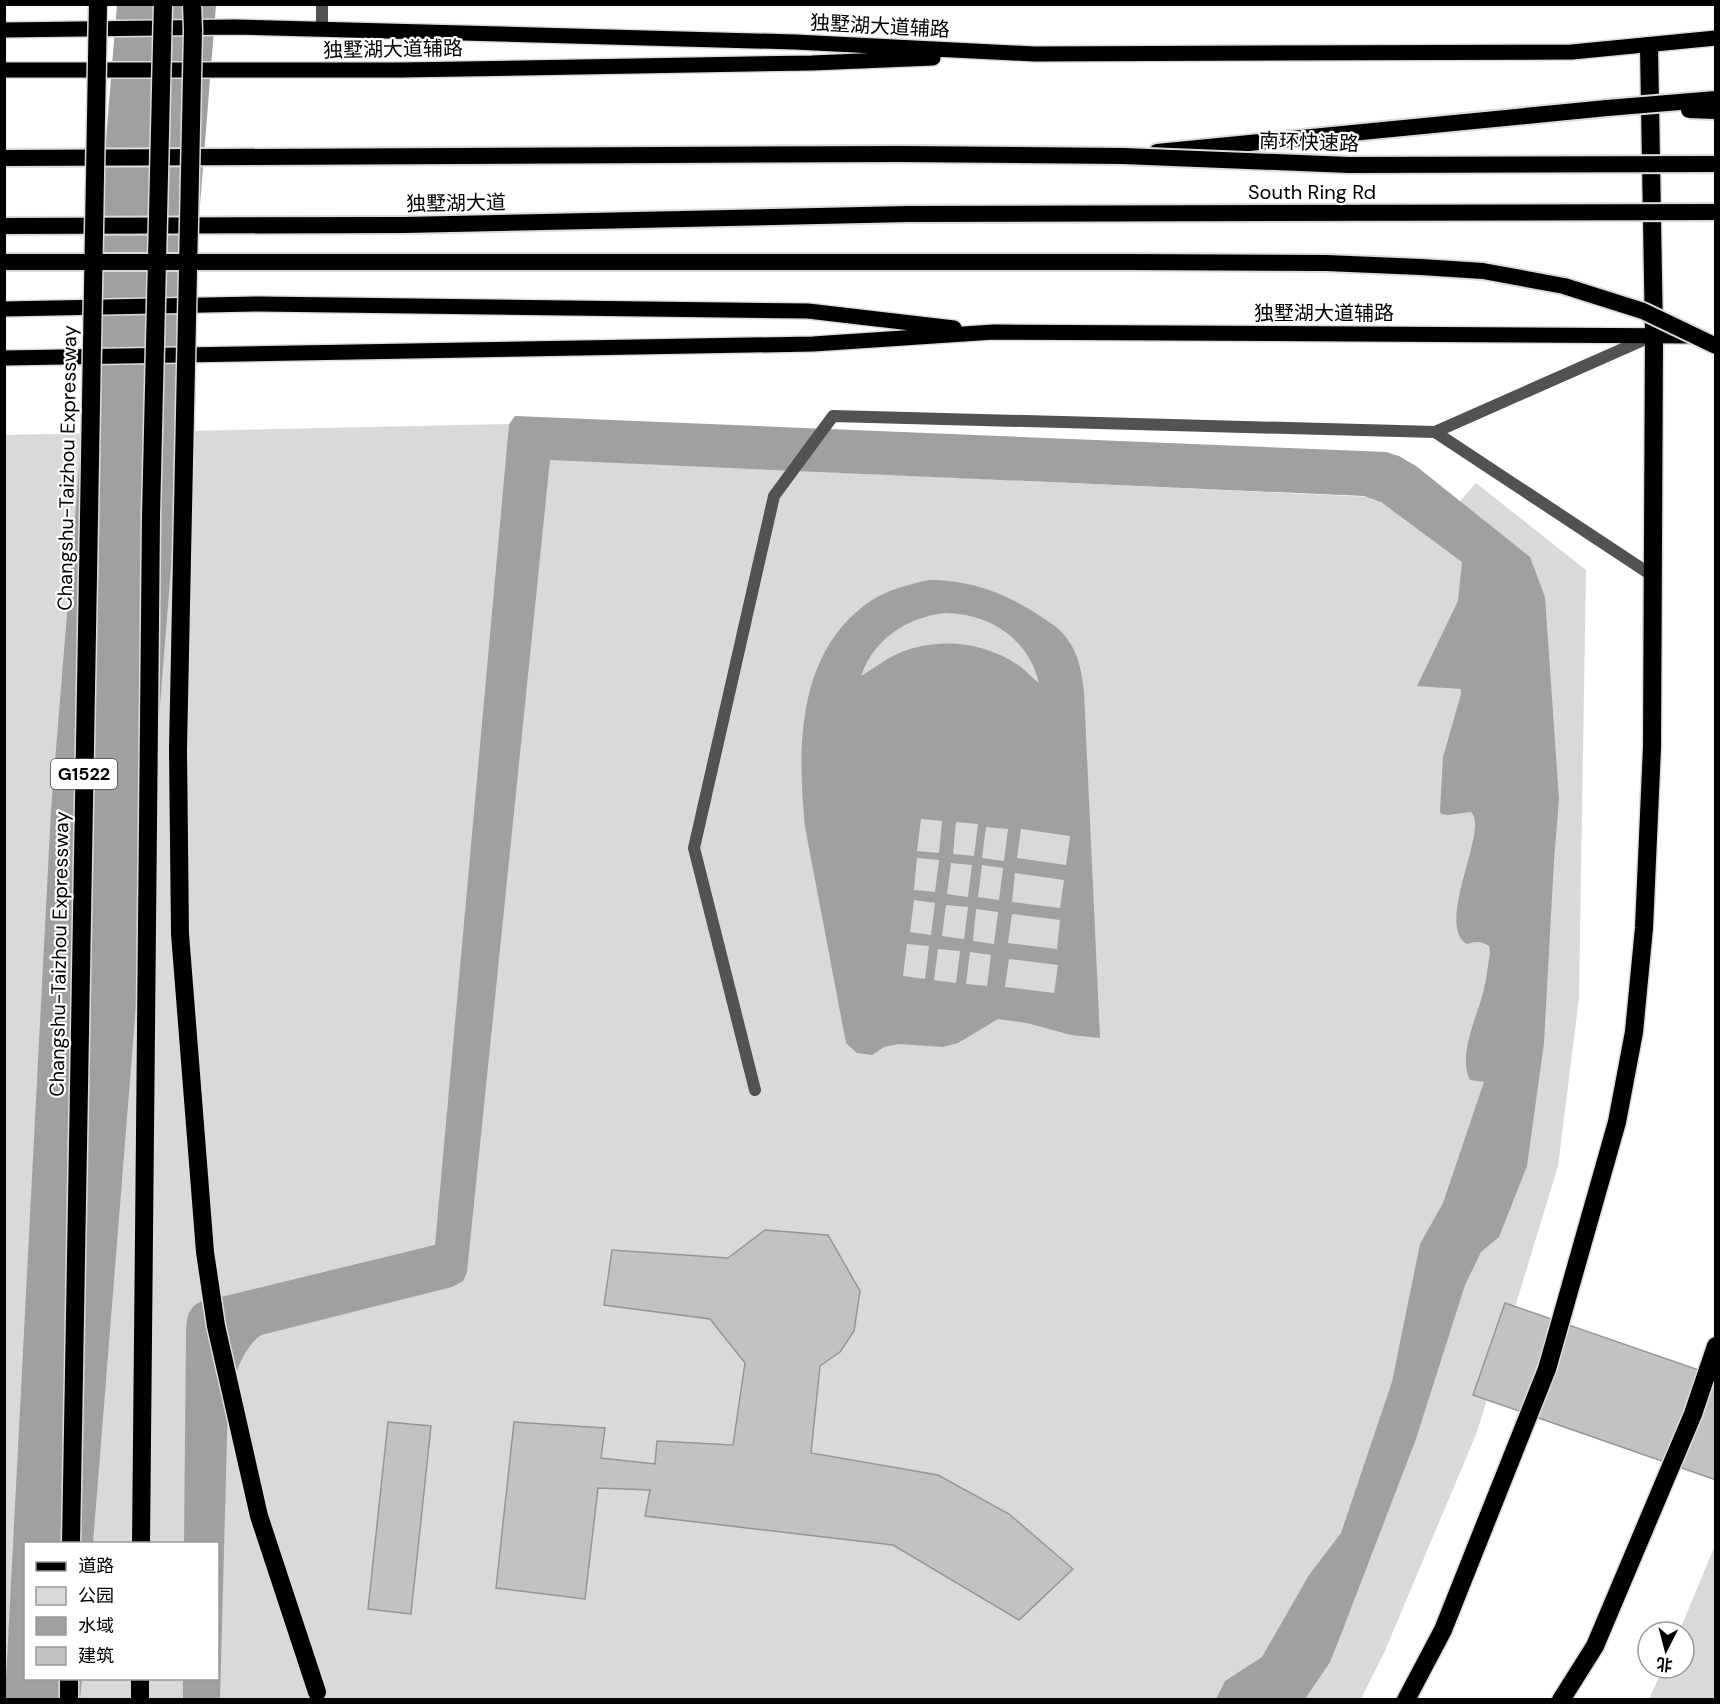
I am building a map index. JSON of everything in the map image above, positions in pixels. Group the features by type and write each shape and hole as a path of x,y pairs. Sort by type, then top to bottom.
{"highway":[{"name":"Changshu-Taizhou Expressway","path":"71,1542 98,4"},
{"path":"141,1542 151,516 163,4"},
{"path":"192,4 178,749 180,934 205,1252 216,1326 259,1516 320,1700"},
{"path":"1407,1700 1443,1630 1547,1369 1617,1122 1635,1032 1644,928 1652,747 1654,335 1649,46"},
{"path":"1123,156 1716,99"},
{"path":"1607,108 1716,111"},
{"name":"南环快速路","path":"4,158 900,154 1123,156 1349,165 1716,164"},
{"name":"South Ring Rd","path":"908,214 1716,212"},
{"name":"独墅湖大道","path":"4,226 416,225 908,214"},
{"path":"4,262 1152,262 1326,263 1421,267 1483,271 1564,286 1643,311 1716,346"},
{"path":"1561,1700 1595,1646 1694,1414 1716,1346"},
{"path":"69,1680 69,1700"},
{"path":"140,1680 140,1700"}],"main road":[{"name":"独墅湖大道辅路","path":"4,30 235,27 322,29 795,42 1035,54"},
{"name":"独墅湖大道辅路","path":"4,69 233,71 812,63 1035,54 1572,52 1716,38"},
{"name":"独墅湖大道辅路","path":"4,309 259,304 808,311 994,332"},
{"name":"独墅湖大道辅路","path":"4,358 51,359 813,344 994,332 1716,337"}],"street":[{"path":"322,4 322,29"},
{"path":"754,1090 694,848 774,495 833,416 1435,432 1654,335"},
{"path":"1435,432 1653,576"}],"green space":[{"path":"509,424 507,457 1460,501 1476,483 1586,570 1579,998 1558,1166 1477,1432 1384,1653 1361,1699 5,1699 4,435"},
{"path":"1715,1545 1715,1699 1649,1699 1658,1680 1696,1680 1696,1620 1684,1620"}],"water":[{"path":"117,5 216,5 93,1542 24,1542 24,1680 82,1680 80,1699 5,1699 51,810"},
{"path":"515,416 1386,452 1399,456 1416,466 1530,557 1545,597 1559,799 1544,1043 1527,1166 1499,1237 1481,1252 1465,1285 1416,1439 1340,1637 1330,1662 1305,1699 1216,1699 1225,1681 1262,1657 1309,1575 1341,1533 1392,1382 1420,1244 1443,1203 1484,1082 1470,1080 1466,1059 1470,1035 1485,984 1489,946 1478,942 1467,944 1458,934 1456,918 1474,837 1475,821 1471,812 1448,815 1441,814 1440,811 1443,757 1461,689 1417,686 1458,601 1462,562 1381,502 1364,496 550,460 467,1272 463,1281 452,1287 261,1335 248,1348 239,1365 228,1401 220,1699 183,1700 183,1680 219,1680 219,1542 184,1542 186,1332 187,1318 192,1307 200,1302 435,1245 509,424"},
{"path":"929,580 972,585 1011,599 1058,629 1072,646 1077,658 1084,692 1100,1038 1071,1035 1027,1023 998,1019 958,1043 943,1047 898,1044 884,1047 872,1055 857,1053 846,1043 805,827 802,764 807,702 816,672 829,645 847,621 878,596","holes":["945,613 962,614 992,624 1016,641 1026,653 1039,683 1021,667 1004,657 974,646 959,644 927,645 912,649 892,656 861,676 874,651 883,641 905,625 931,615","921,819 942,821 939,853 917,851","956,822 978,824 974,856 953,854","986,827 1008,829 1004,861 982,858","1021,829 1070,836 1066,865 1017,858","917,858 939,860 935,892 914,890","951,863 972,865 968,897 947,894","982,865 1003,868 999,900 978,897","1015,873 1064,880 1060,908 1012,902","914,900 935,903 931,935 910,932","946,905 968,907 964,939 942,936","976,909 998,912 994,944 973,941","1012,914 1060,920 1057,949 1008,943","907,944 929,946 925,979 903,976","938,949 960,951 956,983 934,980","970,952 991,955 987,986 966,984","1009,959 1058,965 1054,993 1005,987"]}],"building":[{"path":"765,1230 828,1235 860,1291 854,1331 840,1352 820,1366 811,1453 938,1475 1009,1514 1073,1569 1019,1620 893,1545 645,1516 650,1490 598,1488 585,1599 496,1588 514,1422 605,1428 601,1458 655,1464 657,1441 733,1445 745,1363 710,1319 604,1305 612,1250 728,1258"},
{"path":"1505,1303 1716,1376 1716,1480 1473,1395"},
{"path":"388,1422 431,1426 411,1614 368,1609"}]}
